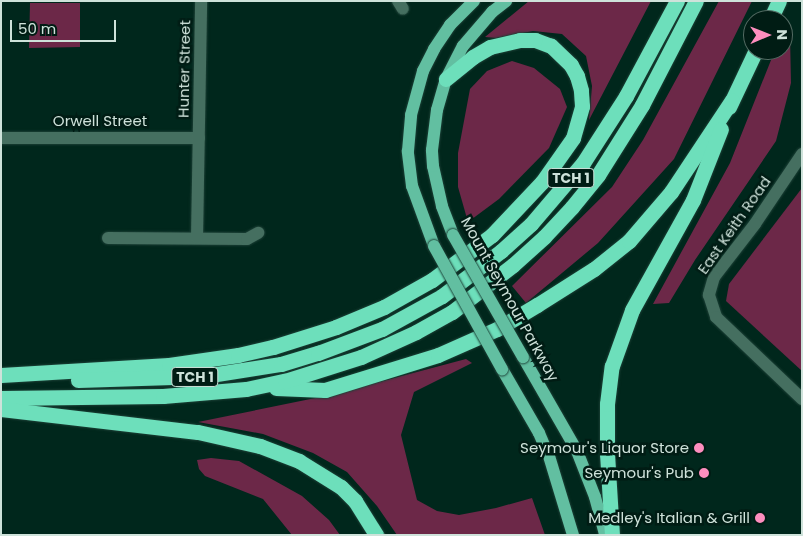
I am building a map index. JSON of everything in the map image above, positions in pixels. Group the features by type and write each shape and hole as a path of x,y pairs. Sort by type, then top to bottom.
{"highway":[{"name":"TCH 1","path":"1,380 164,379 243,371 281,364 333,348 382,329 416,311 456,286 493,258 558,195 583,163 613,118 676,1"},
{"name":"TCH 1","path":"1,398 163,396 253,387 323,371 382,349 452,312 513,265 572,207 598,174 642,105 696,1"},
{"path":"1,375 169,365 238,355 273,347 336,327 384,306 432,280 492,235 542,182 574,138 582,106 581,90 577,76 570,65 551,46 535,40 520,40 490,47 473,57 446,79"},
{"path":"612,535 607,404 612,366 632,310 693,200 732,100 751,60"},
{"path":"253,387 325,390 438,355 497,329 594,269 629,240 671,192 732,100"},
{"path":"1,409 198,432 260,446 298,461 341,487 355,501 376,535"}],"main road":[{"path":"474,1 450,25 423,71 411,115 408,152 412,186 434,246 539,433 549,456 573,535"},
{"name":"Mount Seymour Parkway","path":"506,1 474,31 454,61 446,79 437,110 432,150 435,184 453,235 577,451 595,497 605,535"}],"street":[{"name":"Hunter Street","path":"197,238 201,1"},
{"name":"Orwell Street","path":"1,138 199,138"},
{"name":"East Keith Road","path":"802,154 756,224 714,277 709,295 716,317 802,399"},
{"path":"108,238 246,239 258,233"}],"shaded area":[{"path":"529,1 651,1 589,120 592,86 586,56 562,34 533,31 496,38 485,37"},
{"path":"719,1 752,1 748,10 743,10 743,19 674,159 598,243 526,303 512,286 612,187 643,140"},
{"path":"30,3 80,3 80,47 29,48"},
{"path":"771,60 791,60 791,83 776,141 695,260 669,303 653,304 730,163"},
{"path":"512,61 534,68 560,89 567,107 549,148 499,199 468,222 458,187 458,153 470,89 487,71"},
{"path":"802,188 802,371 726,301 729,284"},
{"path":"466,359 472,363 414,392 401,435 417,500 437,511 459,515 496,508 532,498 545,535 397,535 377,506 347,472 313,453 263,434 198,422 330,395"},
{"path":"211,458 239,461 302,496 329,520 340,535 292,535 263,499 205,476 199,469 197,460"}],"place":[{"name":"Seymour's Liquor Store","path":"699,448"},
{"name":"Seymour's Pub","path":"704,473"},
{"name":"Medley's Italian & Grill","path":"760,518"}]}
